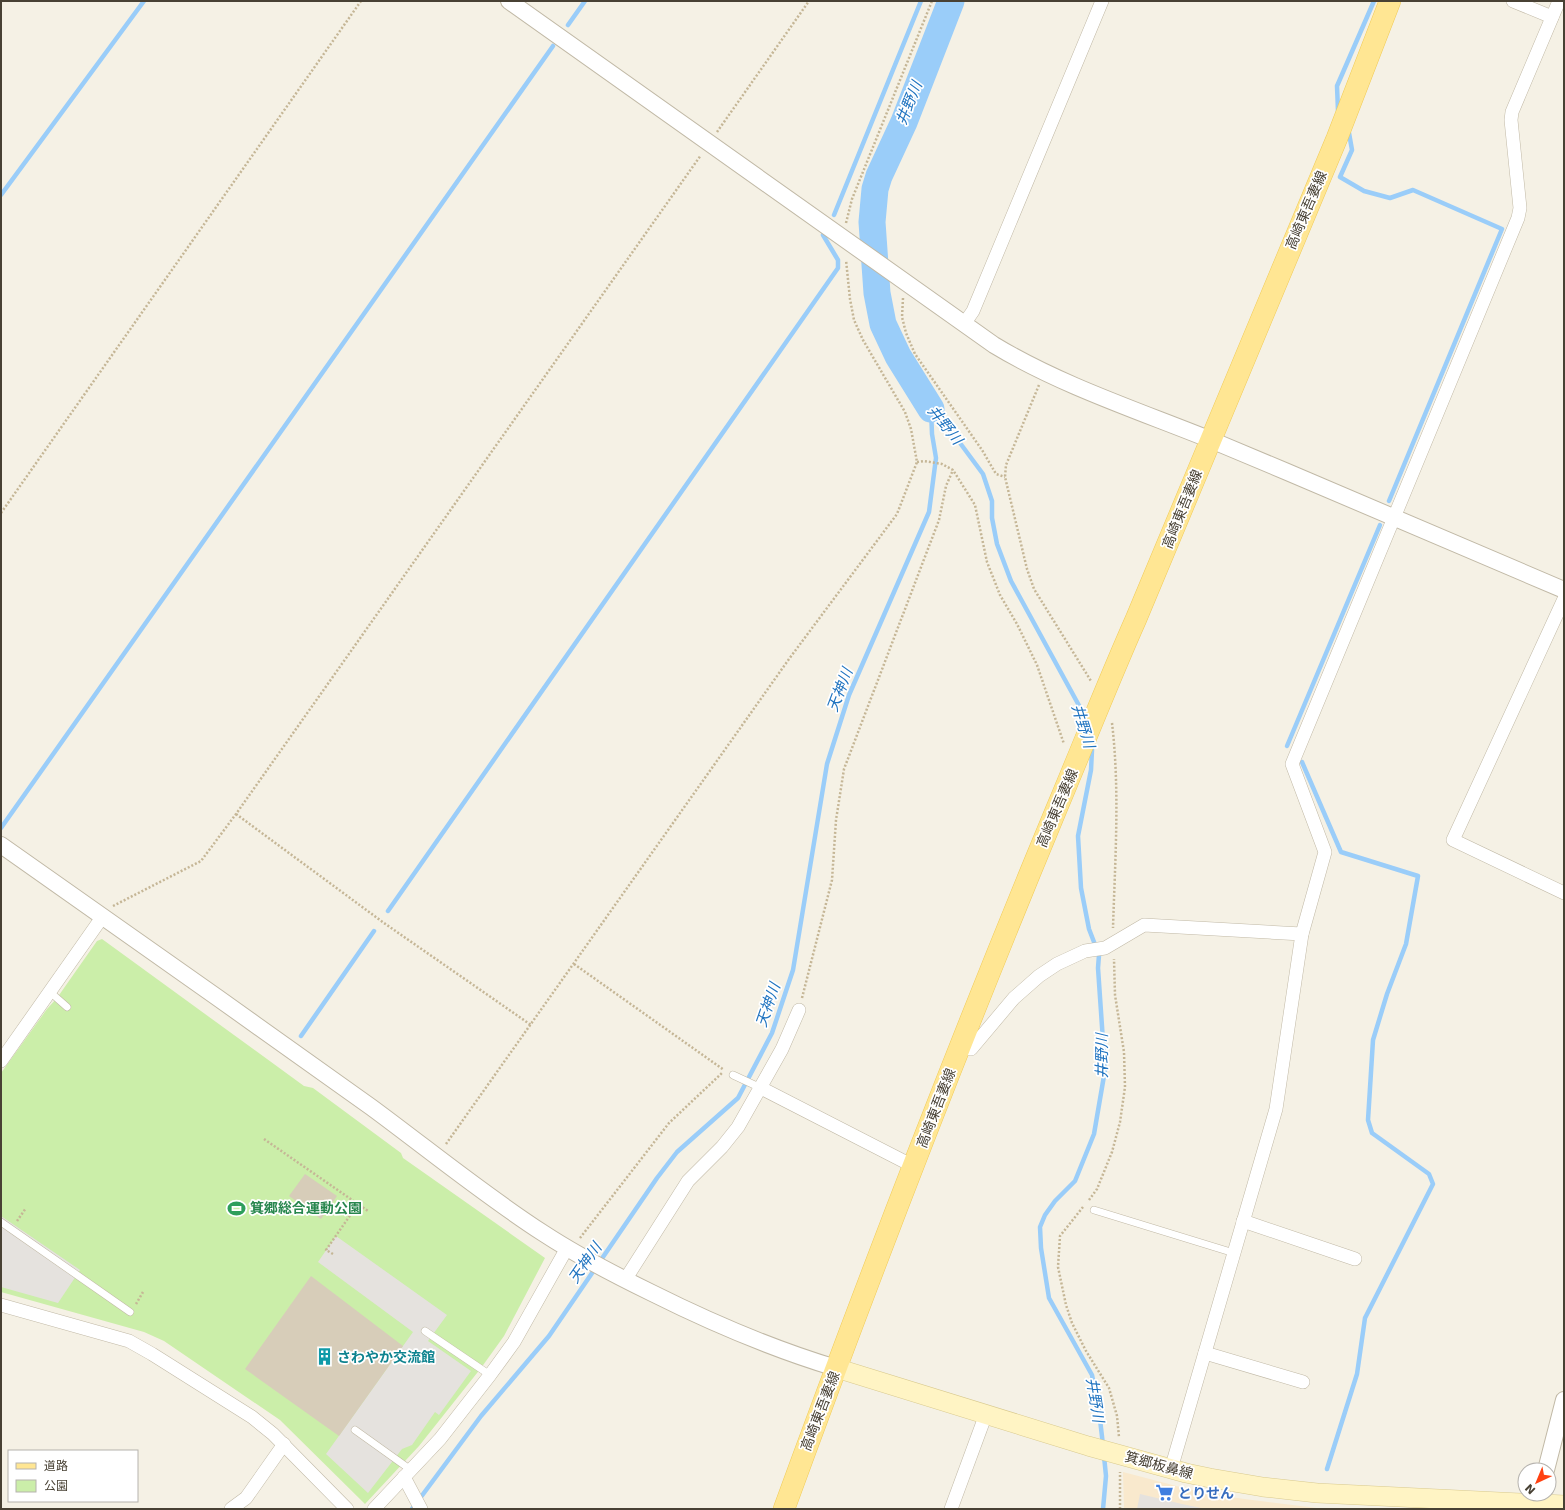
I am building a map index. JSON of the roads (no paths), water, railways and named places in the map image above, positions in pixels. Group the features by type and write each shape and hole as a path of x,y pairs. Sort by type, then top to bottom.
{"main road":[{"name":"高崎東吾妻線","path":"784,1509 913,1166 960,1048 1079,754 1337,138 1390,1"},
{"name":"箕郷板鼻線","path":"836,1368 1088,1446 1171,1469 1217,1479 1263,1487 1305,1491 1564,1505"}],"street":[{"path":"509,1 860,251 994,345 1015,358 1091,392 1395,517 1564,590"},
{"path":"964,324 973,312 1102,1"},
{"path":"1513,1 1552,17"},
{"path":"1171,1469 1276,1109 1302,934 1325,852 1292,764 1518,218 1520,208 1510,120 1559,1"},
{"path":"1564,599 1453,840 1564,893"},
{"path":"1,846 103,916 507,1208 572,1251 621,1278 713,1323 836,1368"},
{"path":"1,1061 103,916"},
{"path":"960,1048 970,1049 1026,986 1057,964 1085,951 1109,946 1144,925 1302,934"},
{"path":"621,1278 688,1181 722,1147 738,1127 755,1085 782,1049 799,1010"},
{"path":"755,1085 913,1166"},
{"path":"1243,1222 1355,1259"},
{"path":"374,1509 440,1439 490,1375 514,1342 572,1251"},
{"path":"1,1305 129,1341 252,1417 284,1444 348,1509"},
{"path":"1205,1353 1303,1382"},
{"path":"1548,1462 1564,1400"},
{"path":"951,1509 986,1414"},
{"path":"231,1509 246,1498 284,1444"},
{"path":"408,1474 411,1490 421,1509"}],"lane":[{"path":"50,992 67,1006"},
{"path":"733,1075 755,1085"},
{"path":"1094,1210 1234,1253"},
{"path":"1,1222 130,1312"},
{"path":"425,1331 490,1375"},
{"path":"355,1430 408,1474"}],"waterway":[{"path":"1,195 144,1"},
{"path":"568,25 585,1"},
{"path":"834,215 921,1"},
{"name":"井野川","path":"931,409 898,356 883,324 877,293 872,222 875,189 879,176 904,122 951,1"},
{"path":"1338,111 1337,86 1374,1"},
{"path":"1,828 553,46"},
{"path":"1349,133 1352,150 1340,177 1364,191 1390,198 1413,190 1502,229 1389,501"},
{"path":"388,911 838,268 838,260 823,235"},
{"name":"井野川","path":"931,409 940,416 983,474 992,501 992,518 997,544 1011,581 1082,711 1085,722"},
{"name":"天神川","path":"412,1509 481,1416 549,1336 657,1178 677,1152 738,1098 772,1033 793,970 827,764 849,695 929,512 936,458 932,434 931,409"},
{"path":"1287,746 1380,525"},
{"name":"井野川","path":"1091,745 1091,770 1078,836 1081,888 1089,929 1099,955 1098,968 1105,1070 1094,1134 1075,1181 1055,1201 1045,1215 1040,1227 1041,1248 1049,1298 1092,1375 1099,1411 1103,1445"},
{"path":"1302,762 1341,852 1418,876 1406,944 1387,994 1373,1040 1368,1120 1372,1133 1429,1174 1433,1184 1365,1318 1357,1374 1327,1469"},
{"path":"301,1036 374,931"},
{"name":"井野川","path":"1103,1509 1106,1476 1104,1456"}],"place":[{"name":"箕郷総合運動公園","path":"237,1208"},
{"name":"さわやか交流館","path":"324,1357"},
{"name":"とりせん","path":"1165,1493"}]}
